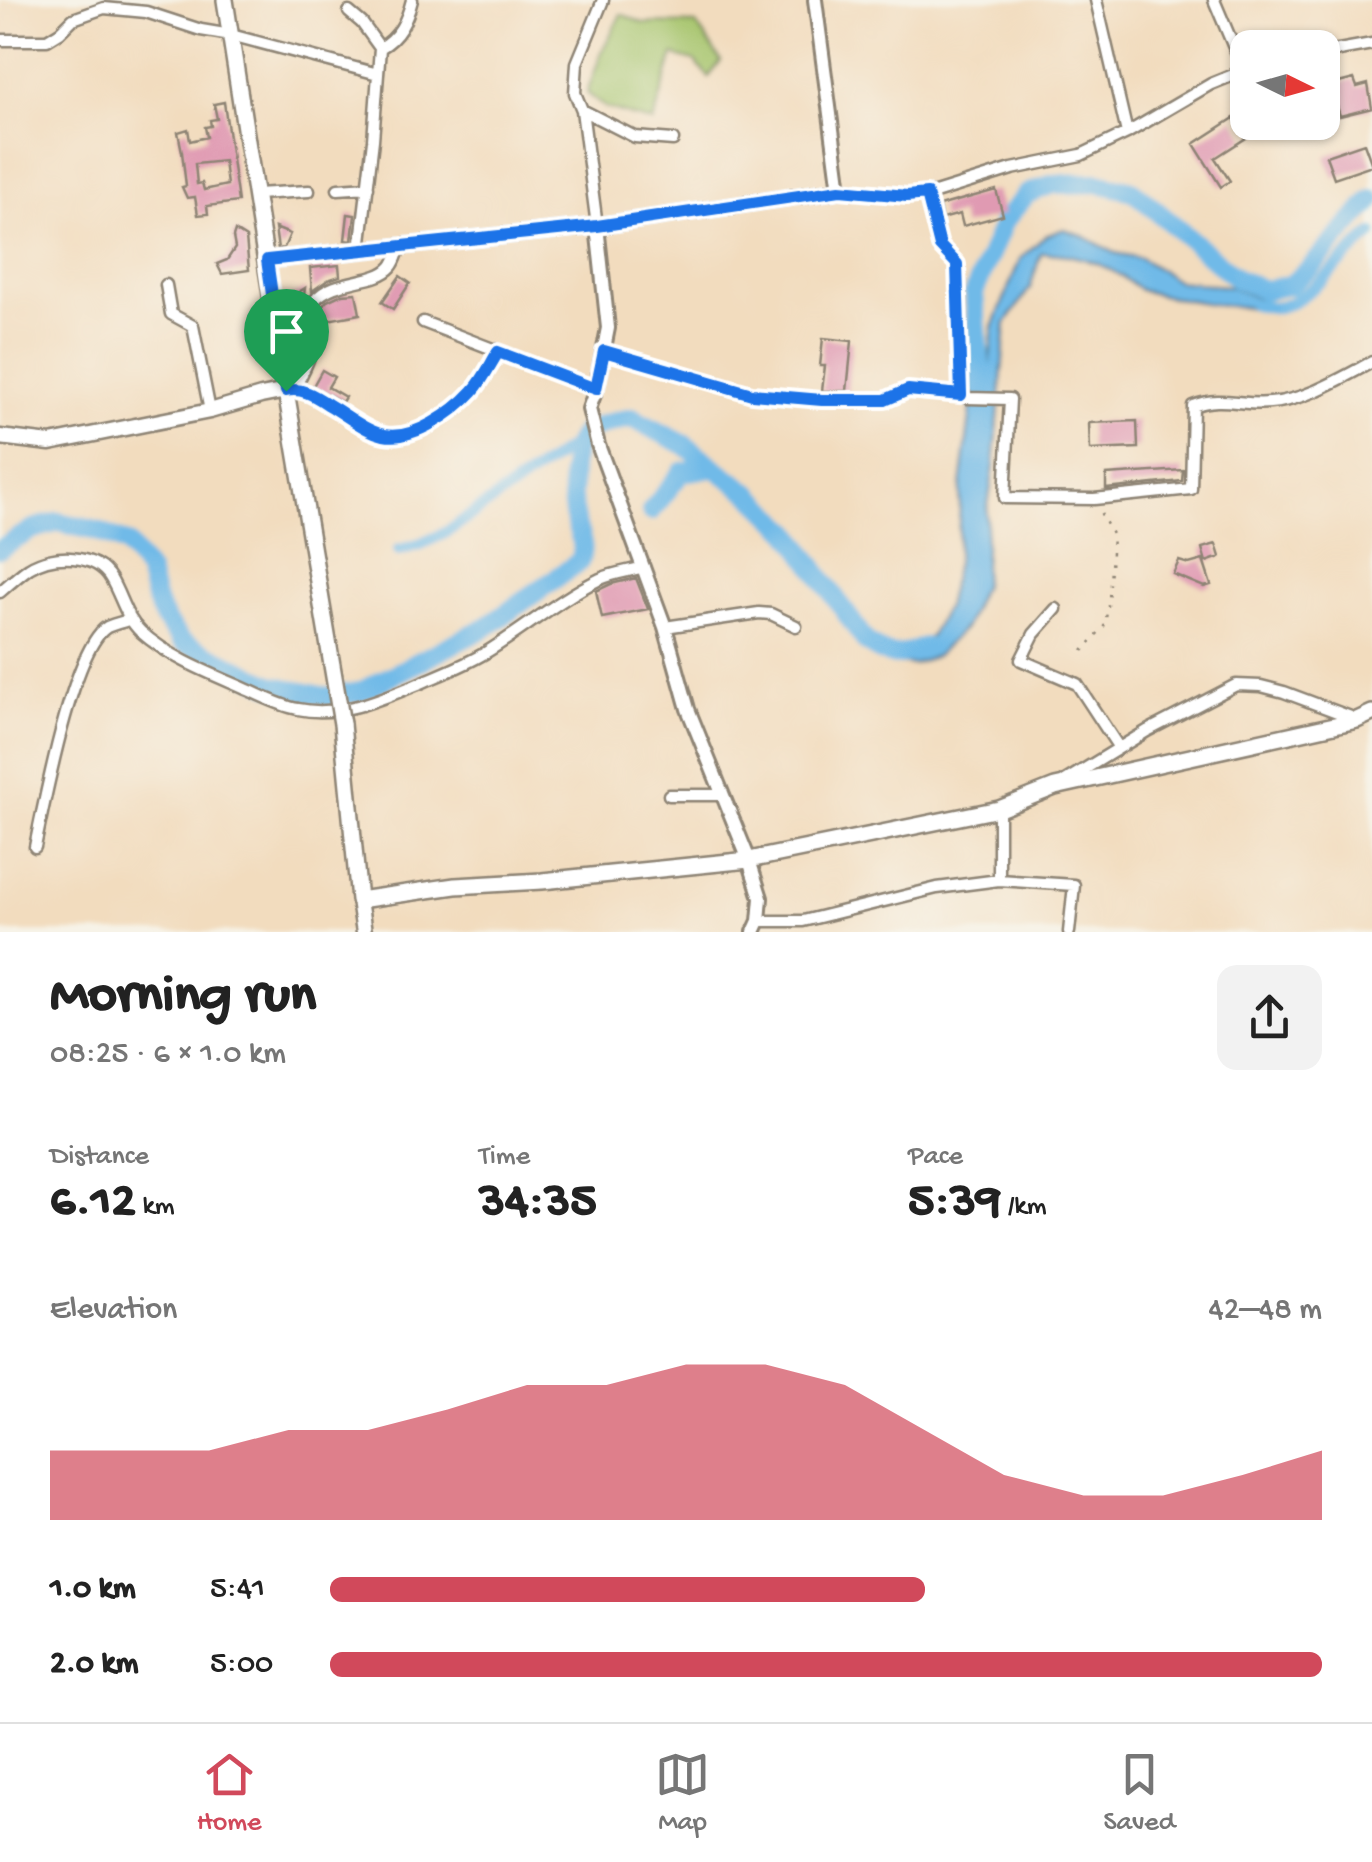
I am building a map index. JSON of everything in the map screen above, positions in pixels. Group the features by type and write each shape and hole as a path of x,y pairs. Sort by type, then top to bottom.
{"main road":[{"path":"225,0 342,724 364,932"},
{"path":"0,437 50,443 210,412 290,390"},
{"path":"359,900 454,886 540,882 748,860 1000,809 1055,787 1364,716"}],"street":[{"path":"380,48 392,42 408,16 412,0"},
{"path":"602,0 578,62 575,93 582,110 608,328 589,409 598,445 665,626 688,709 761,898 756,926 802,921 937,888 999,880 1074,886 1069,932"},
{"path":"815,0 840,190"},
{"path":"1096,0 1127,133"},
{"path":"1214,0 1230,35"},
{"path":"0,40 47,40 73,19 120,5 201,30 378,74"},
{"path":"349,12 380,48 360,250"},
{"path":"1340,49 1372,44"},
{"path":"267,260 597,226 840,190 927,194 1081,154 1230,76"},
{"path":"582,110 635,137 673,140"},
{"path":"338,189 368,187"},
{"path":"256,194 309,191"},
{"path":"927,194 940,246 957,264 964,396"},
{"path":"401,246 391,267 328,289 308,308 312,350 290,390 310,393 386,436 406,433 437,422 474,390 498,352"},
{"path":"166,285 171,314 193,326 210,412"},
{"path":"423,322 596,389"},
{"path":"604,351 752,394 885,400 908,390 1010,400 1004,498 1094,499 1190,489 1193,406 1208,400 1272,404 1316,390 1372,362"},
{"path":"0,592 32,566 71,558 91,561 112,580 129,620 164,649 274,701 309,710 355,708 463,665 602,578 644,567"},
{"path":"1056,609 1034,634 1022,660 1077,684 1119,748"},
{"path":"665,626 758,613 771,614 796,626"},
{"path":"35,847 51,769 83,659 105,628 129,620"},
{"path":"1055,787 1236,685 1262,686 1364,716"},
{"path":"669,795 722,795"},
{"path":"999,880 1000,809"}],"path":[{"path":"1084,651 1104,625 1109,599 1113,536 1094,499"}],"green space":[{"path":"621,14 643,23 696,24 721,61 709,77 694,61 673,55 653,123 606,108 587,93"}],"water":[{"path":"1064,229 1115,253 1140,258 1178,281 1232,287 1270,304 1269,309 1143,291 1095,263 1041,253 1030,288 1006,323 983,585 965,627 936,656 913,665 895,662 903,647 929,638 946,607 957,558 971,409 969,362 989,365 993,327 1020,259 1045,236"}],"building":[{"path":"1354,79 1357,87 1368,84 1372,108 1340,116 1340,83"},
{"path":"224,102 238,202 207,206 208,214 198,215 195,197 187,198 182,187 186,186 178,132 188,129 190,141 207,137 205,127 211,126 210,120 217,119 214,104","holes":["224,161 227,185 204,190 202,183 197,184 195,164"]},
{"path":"1230,121 1230,140 1243,140 1215,158 1230,181 1221,187 1194,144"},
{"path":"1364,143 1372,165 1334,178 1326,156"},
{"path":"996,190 1003,215 963,226 960,214 942,219 939,206"},
{"path":"348,214 355,215 352,241 345,240"},
{"path":"275,228 290,234 284,248 278,249"},
{"path":"235,231 246,238 249,270 222,274 217,264 227,260 235,248"},
{"path":"339,265 340,276 312,291 310,268"},
{"path":"400,276 410,283 393,309 382,302"},
{"path":"305,288 299,332 288,330 291,297"},
{"path":"356,293 360,314 317,322 319,310 327,301"},
{"path":"823,338 852,341 847,391 822,391"},
{"path":"322,370 334,377 328,387 345,397 342,402 313,386"},
{"path":"1137,421 1138,448 1090,450 1089,423"},
{"path":"1183,470 1182,481 1106,489 1106,475"},
{"path":"1216,544 1220,557 1206,562 1202,548"},
{"path":"1203,560 1211,585 1204,587 1173,574 1179,561 1189,564"},
{"path":"636,578 648,609 602,618 596,591"}],"waterway":[{"path":"982,389 974,293 1004,221 1027,194 1053,184 1098,183 1133,191 1237,279 1264,290 1290,285 1372,200"},
{"path":"1253,304 1277,307 1301,297 1372,234"},
{"path":"0,549 33,529 59,522 97,531 127,544 148,572 165,620 182,642 271,685 326,697 360,692 488,626 579,562 583,548 574,515 572,476 575,449 586,432 632,418 685,445 714,467"},
{"path":"399,550 445,533 578,442"},
{"path":"651,511 682,472 714,467 751,494 790,532 866,642 894,655 925,647"}],"route":[{"path":"840,190 927,194 940,246 957,264 961,395 908,390 885,400 822,400 752,394 604,351 596,389 498,352 474,390 437,422 386,436 310,393 286,391 267,260 597,226 840,190"}]}
